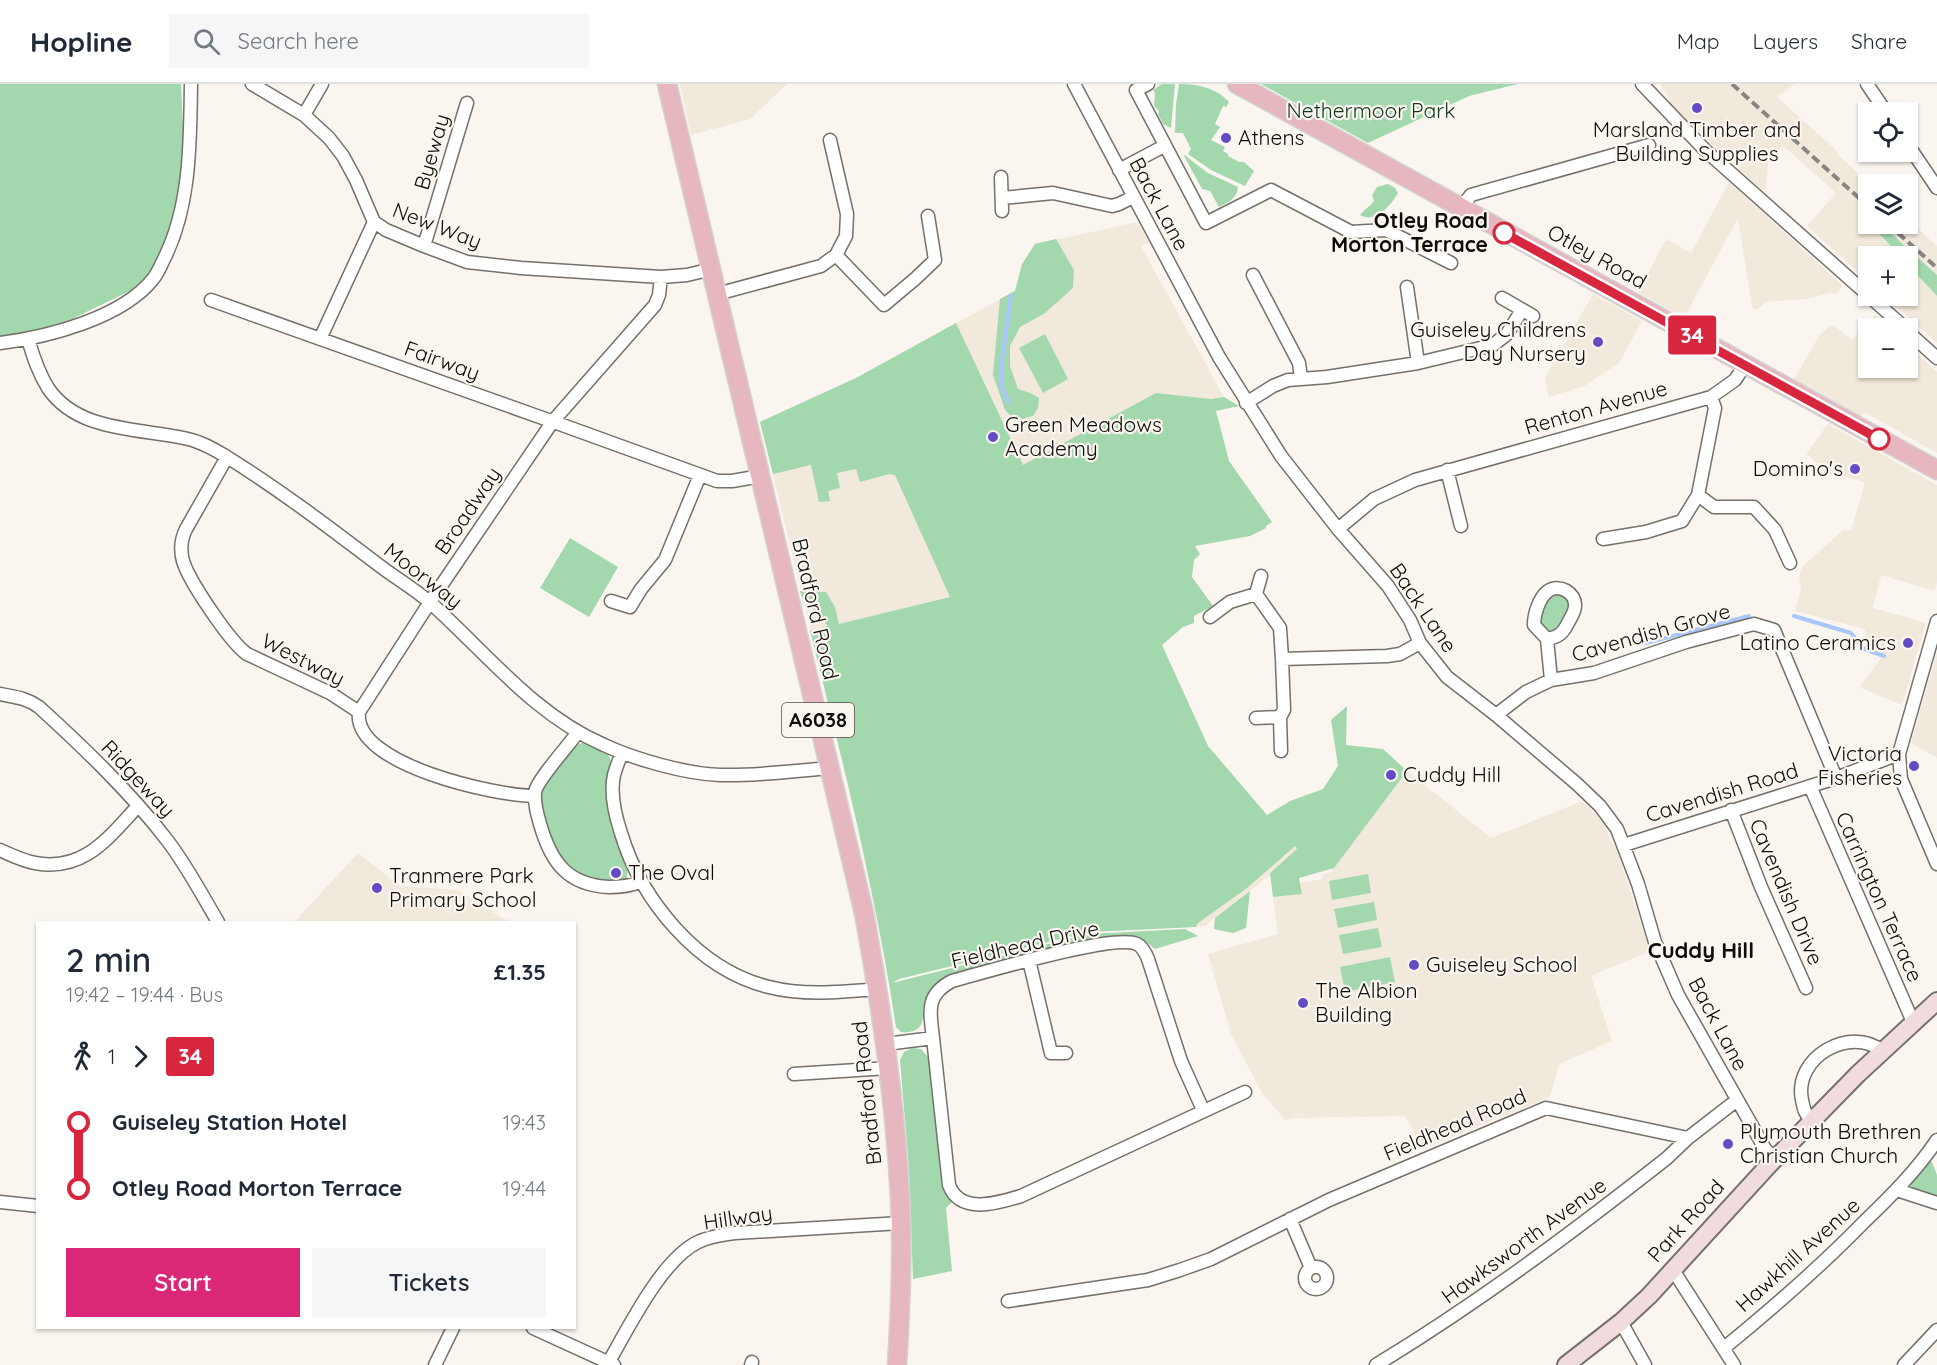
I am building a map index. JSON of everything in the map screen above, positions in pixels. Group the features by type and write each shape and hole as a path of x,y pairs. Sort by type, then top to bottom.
{"main road":[{"name":"Bradford Road","path":"667,84 864,913 878,989 889,1068 901,1223 901,1293 897,1365"},
{"name":"Otley Road","path":"1237,84 1937,470"},
{"name":"Park Road","path":"1566,1365 1621,1322 1673,1270 1812,1121 1937,1001"}],"street":[{"path":"0,342 27,339 83,322 122,305 154,278 168,251 179,221 187,177 191,84"},
{"name":"New Way","path":"252,84 319,127 343,156 374,222 386,230 424,246 467,262 485,265 661,277 687,275 711,269"},
{"path":"304,116 322,84"},
{"name":"Back Lane","path":"1074,84 1219,357 1281,456 1338,529 1388,586 1410,620 1420,643 1447,677 1496,715 1600,806 1617,828 1655,942 1678,995 1765,1149 1775,1159"},
{"path":"1148,84 1136,90 1206,223 1271,190 1351,232 1386,230 1451,263"},
{"path":"1642,84 1705,150 1894,318"},
{"path":"1867,84 1879,102"},
{"name":"Byeway","path":"424,246 466,103"},
{"path":"717,294 821,266 836,255 846,236 848,214 830,140"},
{"path":"1460,209 1471,195 1649,145"},
{"path":"1119,170 1164,146"},
{"path":"1918,160 1937,188"},
{"path":"1001,177 1002,205 1053,193 1112,206 1132,196"},
{"path":"836,255 884,305 935,260 928,216"},
{"path":"320,339 374,222"},
{"path":"1252,274 1299,363 1301,378"},
{"name":"Broadway","path":"359,712 430,602 552,422 655,305 659,295 661,277"},
{"path":"1407,287 1418,363"},
{"path":"1246,403 1280,382 1418,363 1493,345 1528,313 1502,298"},
{"name":"Fairway","path":"211,300 717,481 761,476"},
{"name":"Moorway","path":"27,339 36,367 50,390 68,407 111,427 191,439 227,457 306,510 430,602 511,681 543,708 578,732 622,753 672,767 716,775 750,775 830,768"},
{"path":"1918,341 1937,358"},
{"name":"Renton Avenue","path":"1338,529 1385,493 1415,480 1711,397 1735,380 1746,365"},
{"path":"1603,539 1647,532 1682,521 1698,495 1715,408 1711,397"},
{"name":"Westway","path":"227,457 182,537 182,553 188,573 230,638 240,649 330,693 359,712 364,734 394,758 448,780 519,795 535,796"},
{"path":"1447,470 1461,526"},
{"path":"611,601 630,607 647,581 665,560 700,475"},
{"path":"1698,495 1714,507 1754,507 1775,530 1790,563"},
{"path":"1256,594 1261,576"},
{"path":"1210,617 1230,602 1256,594"},
{"path":"1256,594 1280,628 1284,710 1280,717 1281,751"},
{"path":"1937,621 1899,754 1901,779 1937,864"},
{"name":"Cavendish Grove","path":"1496,715 1527,692 1551,680 1594,673 1686,642 1754,624 1774,630 1836,778"},
{"path":"1547,639 1551,680"},
{"path":"1282,659 1395,655 1420,643"},
{"name":"Ridgeway","path":"0,694 20,697 39,707 138,806 168,840 217,921"},
{"path":"1256,718 1280,717"},
{"path":"578,732 537,786 535,796 543,836 564,872 575,879 599,886 625,886 640,882"},
{"path":"622,753 614,774 614,798 623,841 640,882 654,903 682,936 719,966 747,980 769,987 794,991 878,989"},
{"name":"Cavendish Road","path":"1624,845 1836,778 1899,754"},
{"name":"Carrington Terrace","path":"1810,786 1913,1022"},
{"path":"0,850 33,863 52,865 69,862 87,856 102,845 138,806"},
{"name":"Cavendish Drive","path":"1731,810 1761,887 1806,988"},
{"name":"Fieldhead Drive","path":"1203,1110 1181,1061 1148,959 1144,950 1137,944 1086,947 1029,960 952,981 940,987 933,998 930,1011 949,1185 955,1196 969,1203 1000,1202 1022,1196 1245,1092"},
{"path":"1029,960 1051,1053 1066,1053"},
{"path":"886,1044 933,1038"},
{"path":"1812,1121 1805,1114 1801,1093 1803,1073 1814,1058 1845,1043 1865,1044 1882,1052"},
{"path":"794,1074 889,1068"},
{"path":"1688,1138 1737,1100"},
{"name":"Fieldhead Road","path":"1008,1301 1148,1280 1211,1259 1351,1190 1546,1107 1688,1138"},
{"name":"Hawksworth Avenue","path":"1376,1365 1447,1322 1516,1273 1659,1165 1688,1138"},
{"name":"Hawkhill Avenue","path":"1934,1144 1937,1161"},
{"name":"Hawkhill Avenue","path":"1724,1348 1796,1288 1898,1190 1934,1144"},
{"path":"1898,1190 1937,1203"},
{"path":"0,1202 36,1206"},
{"path":"1290,1219 1311,1268"},
{"name":"Hillway","path":"610,1364 663,1272 678,1256 698,1242 714,1236 735,1233 901,1223"},
{"path":"1673,1270 1734,1365"},
{"path":"1621,1322 1645,1365"},
{"path":"435,1365 453,1329"},
{"path":"535,1329 610,1364"},
{"path":"1904,1365 1936,1332"}],"shaded area":[{"path":"680,84 787,84 750,119 691,135"},
{"path":"1659,84 1795,84 1777,97 1835,149 1839,156 1859,174 1858,234 1884,234 1884,240 1890,246 1858,246 1858,272 1807,226 1836,193 1783,146 1768,163 1766,189 1762,190 1670,105 1667,93"},
{"path":"1729,182 1843,286 1837,293 1806,299 1766,302 1757,310 1752,307 1738,218 1684,318 1638,292 1666,239 1691,253"},
{"path":"1138,222 1149,243 1141,246 1224,397 1211,399 1229,461 1272,522 1266,528 1250,536 1194,546 1124,564 1208,746 1300,852 1205,926 1089,932 899,979 890,984 851,795 760,422 856,378 1015,291 1022,264 1035,244"},
{"path":"1918,228 1937,246 1937,275 1918,258 1918,246 1905,246 1892,234 1918,234"},
{"path":"1918,276 1937,296 1937,343 1918,326 1918,318 1909,318 1895,306 1918,306"},
{"name":"Guiseley Childrens Day Nursery","path":"1593,294 1642,321 1619,363 1584,386 1549,397 1545,378"},
{"path":"1832,324 1852,340 1858,333 1858,378 1918,378 1918,354 1937,372 1937,453 1864,412 1861,417 1794,379 1819,336"},
{"path":"1828,424 1937,485 1937,582 1935,591 1881,575 1873,608 1926,623 1902,705 1859,687 1882,657 1862,650 1865,647 1865,629 1795,611 1801,589 1799,577 1802,567 1843,530 1851,531 1865,482 1836,474 1834,476 1806,454"},
{"path":"1937,652 1937,758 1911,743"},
{"name":"Guiseley School","path":"1407,771 1491,838 1582,801 1606,829 1619,857 1650,951 1591,976 1612,1041 1559,1064 1550,1097 1423,1149 1405,1116 1285,1120 1262,1093 1231,1034 1208,954 1278,934 1273,897 1301,894 1300,883 1322,879 1321,875 1332,872"},
{"name":"Tranmere Park Primary School","path":"358,853 400,886 458,890 507,921 295,921"}],"green space":[{"path":"0,84 181,84 185,170 176,215 158,264 132,290 72,319 26,334 0,339"},
{"path":"1162,84 1175,84 1171,128 1163,124 1158,114 1159,111 1154,106 1155,93 1153,90"},
{"path":"1179,84 1206,88 1219,93 1229,102 1226,107 1223,106 1215,124 1220,127 1211,140 1225,147 1223,151 1228,156 1244,162 1254,171 1245,186 1211,170 1188,154 1191,149 1183,133 1175,133"},
{"name":"Nethermoor Park","path":"1261,84 1518,84 1469,96 1368,143"},
{"path":"1183,154 1208,173 1238,187 1234,197 1219,207 1210,191 1202,189"},
{"path":"1388,184 1398,193 1387,208 1372,217 1360,215 1374,201 1372,195 1377,187"},
{"path":"1880,234 1892,234 1905,246 1891,246"},
{"path":"1056,239 1074,270 1073,288 1045,313 1020,327 1010,346 1010,366 1018,389 1039,398 1038,408 1033,416 1022,419 1012,417 1005,410 993,375 1000,299 1015,291 1022,264 1035,244"},
{"path":"1918,258 1937,275 1937,296 1918,276"},
{"path":"956,323 1023,465 1156,393 1211,399 1224,397 1239,406 1216,411 1229,461 1272,522 1266,528 1250,536 1195,546 1200,554 1194,560 1192,577 1213,606 1194,616 1194,623 1183,627 1162,645 1208,746 1267,815 1290,801 1323,789 1338,766 1331,720 1347,706 1346,745 1383,749 1407,771 1334,868 1299,878 1302,894 1273,897 1270,873 1297,849 1295,846 1247,888 1198,923 1196,927 1089,932 899,979 892,983 1088,934 1185,929 1198,936 1155,949 1140,937 1129,935 1128,938 1029,955 951,975 937,982 928,993 925,1017 920,1026 909,1032 901,1032 896,1027 869,877 810,631 828,626 802,598 800,591 826,592 835,607 839,624 950,597 895,475 889,474 860,482 856,469 837,473 840,488 828,491 830,501 819,502 811,465 773,474 760,422 856,378"},
{"path":"1045,334 1068,379 1043,393 1019,348"},
{"path":"570,538 618,567 589,617 540,588"},
{"path":"1559,594 1567,598 1569,609 1558,630 1547,634 1540,626 1542,611 1550,598"},
{"name":"The Oval","path":"585,742 603,749 611,761 608,788 628,869 627,878 610,883 581,876 559,859 548,835 541,804 542,788 574,746"},
{"path":"1368,874 1371,893 1332,900 1329,881"},
{"path":"1250,891 1246,928 1233,933 1214,929 1215,918"},
{"path":"1374,902 1377,920 1338,928 1334,909"},
{"path":"1378,928 1382,947 1343,954 1339,935"},
{"path":"1390,957 1395,982 1345,992 1340,967"},
{"path":"912,1048 921,1049 928,1057 931,1056 945,1186 942,1187 952,1202 946,1208 952,1271 913,1279 909,1169 900,1060 904,1052"},
{"path":"1929,1162 1932,1162 1937,1175 1937,1198 1909,1186"}],"waterway":[{"path":"1008,402 1001,385 1001,367 1011,295"},
{"path":"1646,643 1749,616"},
{"path":"1794,616 1851,633 1864,649 1884,656"}],"railway":[{"path":"1732,84 1858,197"},
{"path":"1899,234 1937,268"}],"bus line":[{"name":"34","path":"1504,233 1879,439"}],"place":[{"name":"Marsland Timber and Building Supplies","path":"1697,108"},
{"name":"Athens","path":"1226,138"},
{"name":"Otley Road Morton Terrace","path":"1504,233"},
{"name":"Guiseley Childrens Day Nursery","path":"1598,342"},
{"name":"Green Meadows Academy","path":"993,437"},
{"name":"Domino's","path":"1855,469"},
{"name":"Latino Ceramics","path":"1908,643"},
{"name":"Victoria Fisheries","path":"1914,766"},
{"name":"Cuddy Hill","path":"1391,775"},
{"name":"The Oval","path":"616,873"},
{"name":"Tranmere Park Primary School","path":"377,888"},
{"name":"Guiseley School","path":"1414,965"},
{"name":"The Albion Building","path":"1303,1003"},
{"name":"Plymouth Brethren Christian Church","path":"1728,1144"}],"district":[{"name":"Cuddy Hill","path":"1701,950"}]}
